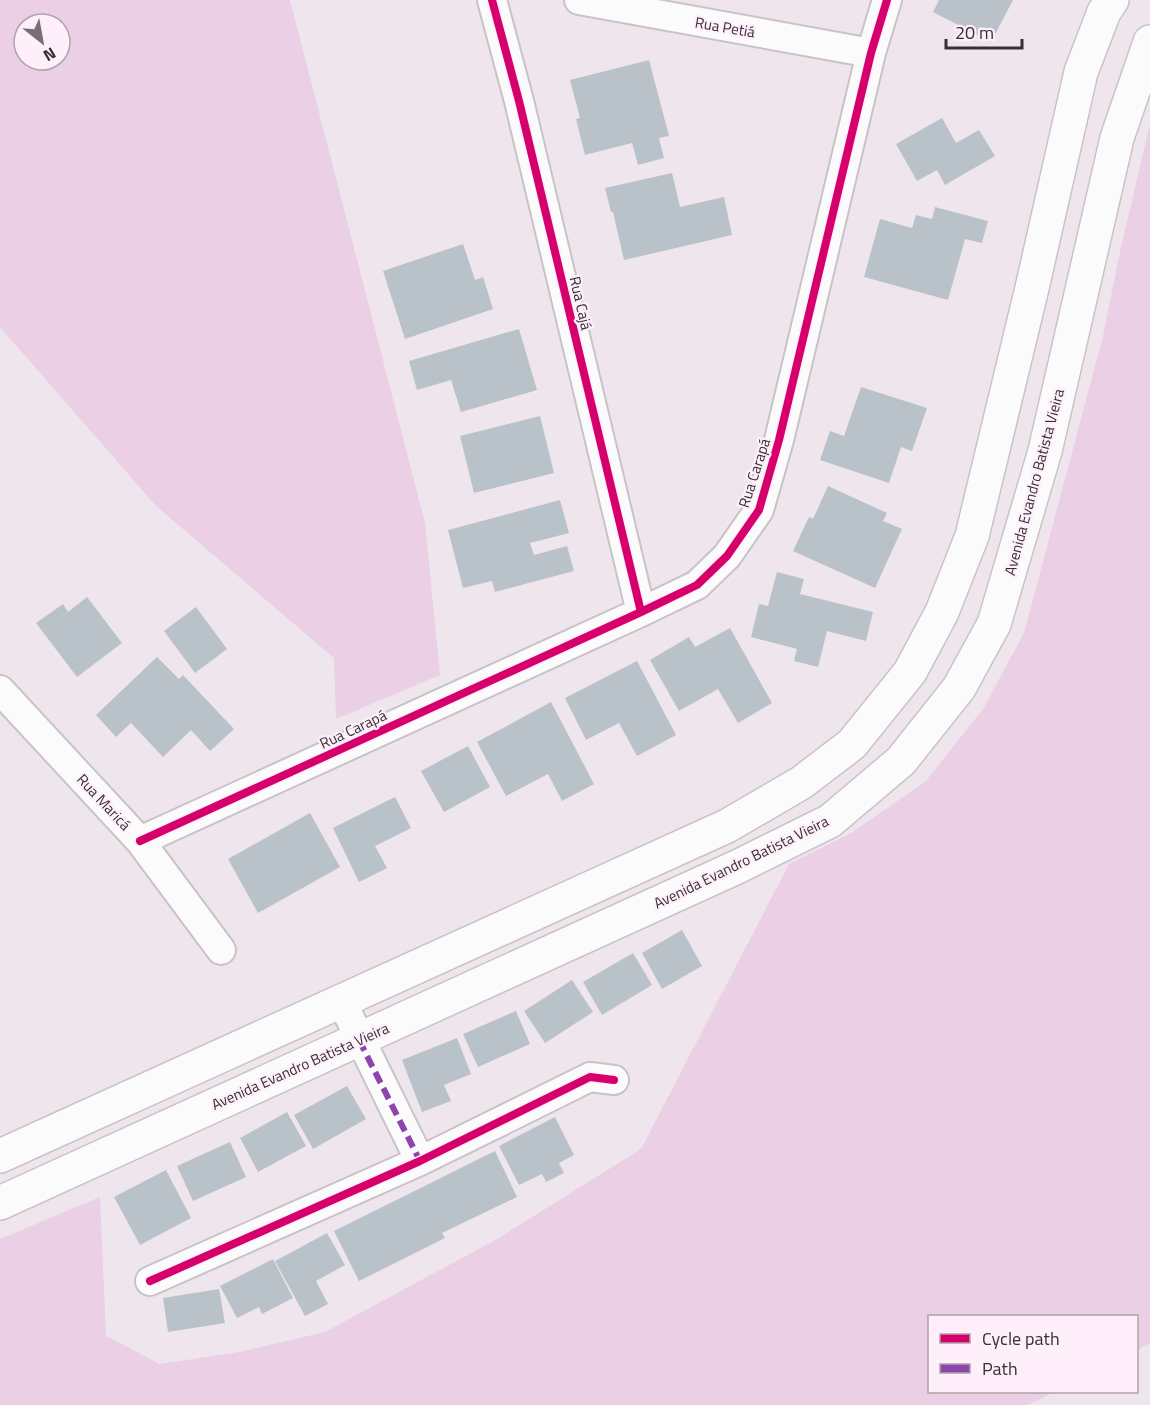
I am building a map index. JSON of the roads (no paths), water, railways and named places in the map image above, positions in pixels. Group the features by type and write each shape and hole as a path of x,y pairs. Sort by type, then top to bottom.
{"main road":[{"path":"0,1156 726,826 801,783 852,744 910,672 942,612 972,536 1032,288 1080,72 1104,12 1112,0"},
{"name":"Avenida Evandro Batista Vieira","path":"0,1203 737,867 830,821 901,761 959,688 994,624 1045,451 1117,138 1150,42"},
{"path":"726,826 737,867"}],"street":[{"name":"Rua Cajá","path":"492,0 522,113 641,612"},
{"name":"Rua Petiá","path":"579,0 871,53"},
{"name":"Rua Carapá","path":"140,841 697,585 727,556 759,510 779,440 871,53 888,0"},
{"name":"Rua Maricá","path":"0,690 140,841 221,951"},
{"path":"341,1000 420,1161"},
{"path":"150,1281 420,1161 590,1077 614,1080"}]}
